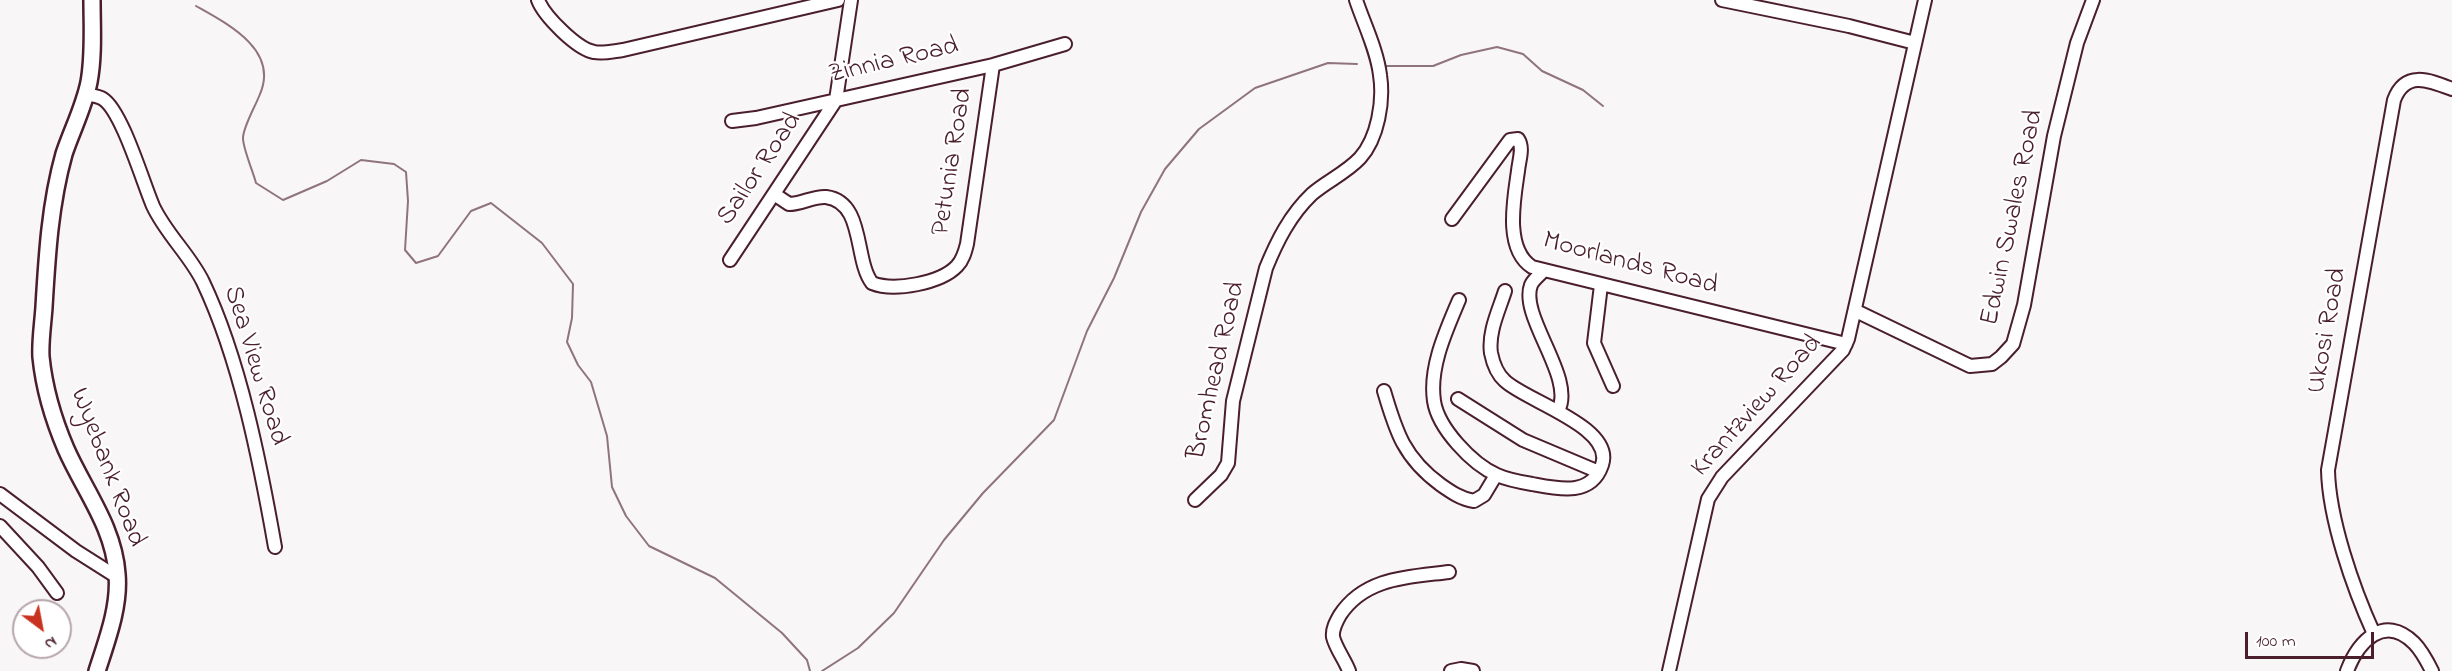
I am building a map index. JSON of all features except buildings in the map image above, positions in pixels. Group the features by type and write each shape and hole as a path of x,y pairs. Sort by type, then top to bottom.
{"main road":[{"name":"Wyebank Road","path":"92,0 92,65 54,191 46,266 41,356 51,405 66,448 108,533 117,577 109,635 98,671"}],"street":[{"path":"538,0 546,14 558,26 589,51 597,53 623,50 838,0"},
{"name":"Sailor Road","path":"730,260 836,100 851,0"},
{"name":"Bromhead Road","path":"1195,500 1221,475 1228,463 1233,401 1266,268 1274,248 1299,207 1313,193 1359,159 1372,138 1378,120 1380,73 1356,0"},
{"path":"1722,0 1849,26 1915,43"},
{"name":"Krantzview Road","path":"1669,671 1708,499 1722,477 1789,408 1846,344 1856,311 1925,0"},
{"name":"Edwin Swales Road","path":"1856,311 1970,366 1992,364 2013,344 2024,305 2054,136 2077,43 2093,0"},
{"name":"Zinnia Road","path":"732,121 993,65 1065,44"},
{"name":"Petunia Road","path":"774,194 789,204 825,197 836,201 853,220 858,233 865,274 872,283 881,287 895,288 918,283 951,271 959,264 967,244 993,65"},
{"name":"Ukosi Road","path":"2374,634 2360,599 2331,508 2328,470 2394,100 2397,91 2406,83 2415,80 2425,80 2452,89"},
{"name":"Sea View Road","path":"85,94 103,99 115,112 154,207 191,261 213,304 225,336 259,460 275,547"},
{"name":"Moorlands Road","path":"1452,219 1510,140 1518,139 1521,147 1515,195 1516,246 1524,262 1543,271 1846,344"},
{"path":"1543,271 1533,282 1530,295 1532,309 1561,384 1563,399 1558,411"},
{"path":"1601,285 1594,343 1613,386"},
{"path":"1459,300 1442,341 1435,375 1434,402 1438,416 1452,440 1496,475 1556,489 1570,490 1588,484 1599,472 1604,462 1596,438 1558,411 1506,382 1495,364 1491,345 1505,291"},
{"path":"1384,391 1401,444 1426,474 1454,494 1474,501 1484,495 1496,475"},
{"path":"1458,399 1523,440 1599,472"},
{"path":"0,494 76,551 117,577"},
{"path":"0,526 38,567 57,593"},
{"path":"1349,671 1333,636 1334,628 1346,606 1358,594 1387,580 1449,572"},
{"path":"2347,671 2358,647 2374,634 2387,632 2408,638 2421,652 2432,671"},
{"path":"1451,671 1461,669 1473,671"}],"waterway":[{"path":"196,6 222,21 247,40 263,64 264,78 260,94 247,122 243,138 256,183 283,200 327,181 361,160 394,164 406,172 408,201 405,250 416,263 438,256 471,211 491,203 542,243 573,284 572,318 567,342 578,365 591,382 607,436 612,487 626,516 649,546 715,578 782,633 807,660 810,671"},
{"path":"1383,66 1433,66 1461,55 1497,47 1523,54 1542,71 1583,90 1603,106"},
{"path":"822,671 858,648 894,613 944,540 983,493 1054,420 1087,331 1114,278 1141,212 1165,169 1199,129 1255,88 1328,63 1357,64"}]}
